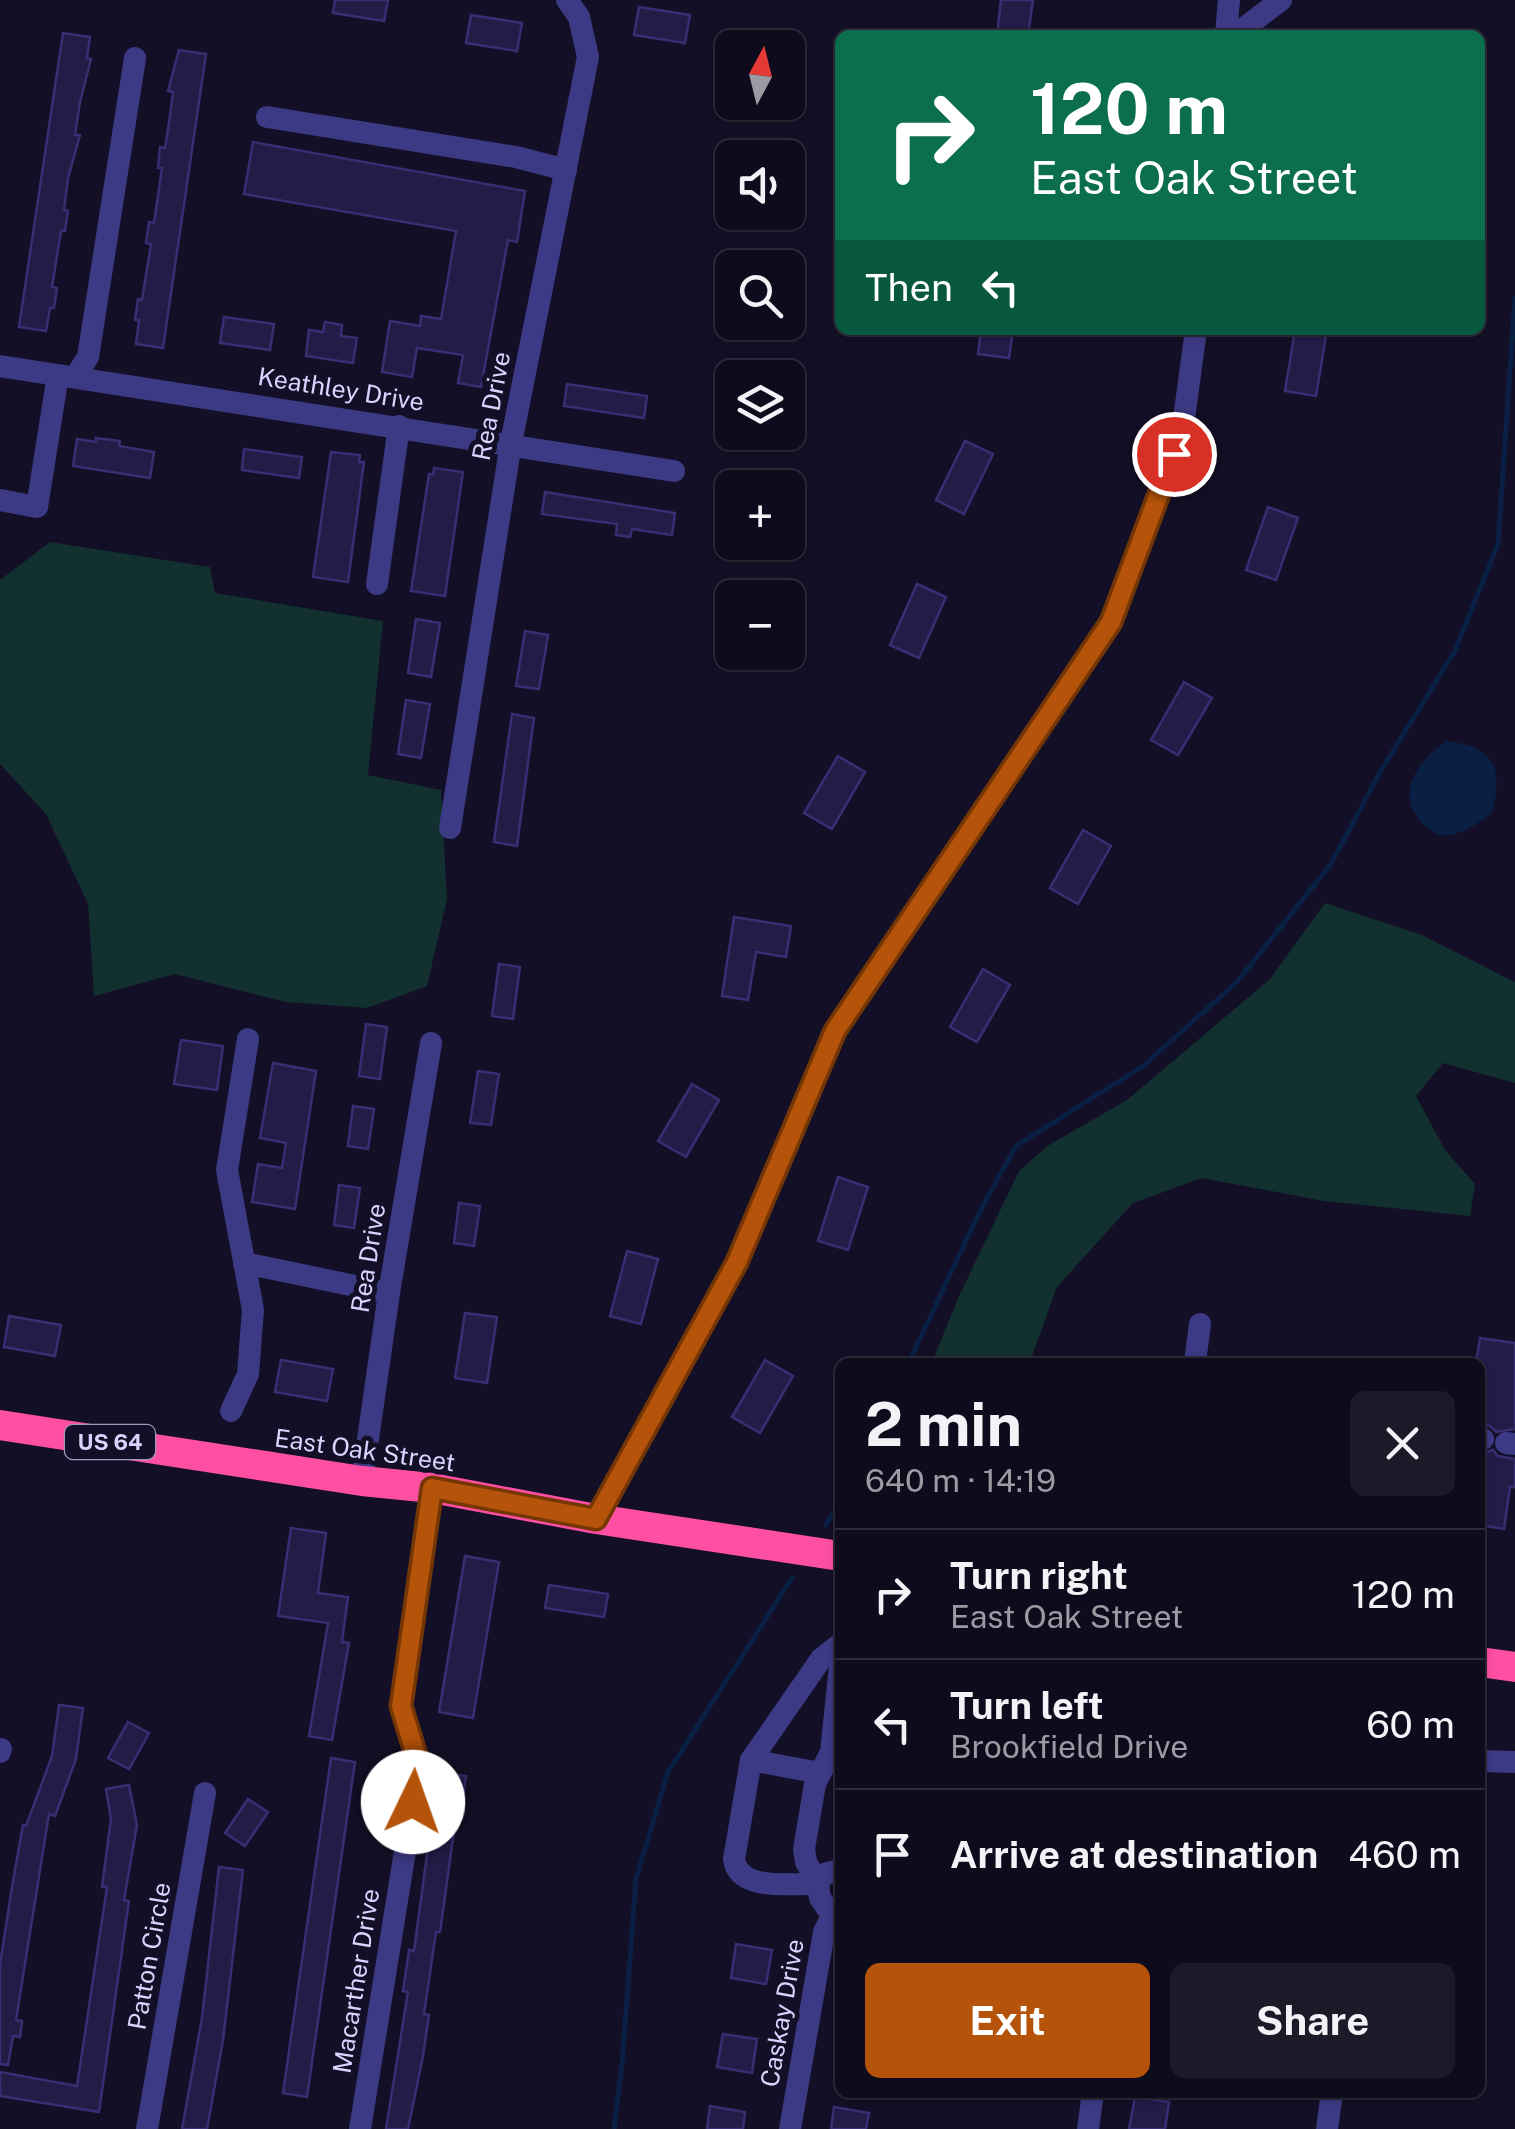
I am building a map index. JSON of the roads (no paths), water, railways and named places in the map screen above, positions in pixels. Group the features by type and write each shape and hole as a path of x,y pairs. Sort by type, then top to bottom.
{"highway":[{"name":"East Oak Street","path":"0,1425 362,1481 432,1488 596,1519 835,1555"},
{"path":"1485,1663 1515,1667"}],"street":[{"name":"Rea Drive","path":"450,828 511,443 588,57 580,18 567,0"},
{"path":"1226,30 1229,0"},
{"path":"1242,30 1281,0"},
{"path":"0,500 37,507 66,376 88,357 135,58"},
{"path":"267,117 516,156 566,170"},
{"path":"596,1519 737,1262 835,1031 1111,622 1182,433 1195,335"},
{"name":"Keathley Drive","path":"0,366 674,471"},
{"path":"377,584 399,426"},
{"path":"231,1411 248,1374 253,1310 227,1170 248,1039"},
{"name":"Rea Drive","path":"362,1481 431,1043"},
{"path":"244,1263 389,1292"},
{"path":"1196,1358 1200,1324"},
{"name":"Macarther Drive","path":"360,2129 419,1765 401,1706 432,1488"},
{"path":"818,1884 755,1881 735,1870 744,1790 752,1760 821,1659 835,1648"},
{"path":"835,1720 832,1752 815,1784 804,1849 820,1898 835,1914"},
{"path":"752,1760 820,1773"},
{"path":"1485,1761 1515,1762"},
{"name":"Patton Circle","path":"147,2129 205,1793"},
{"path":"818,1884 824,1874 835,1871"},
{"name":"Caskay Drive","path":"790,2129 824,1932 835,1916"},
{"path":"1088,2129 1092,2098"},
{"path":"1327,2129 1331,2098"}],"water":[{"path":"1447,741 1476,748 1485,755 1492,762 1497,784 1492,813 1468,829 1447,835 1423,824 1414,813 1410,790 1419,768"}],"waterway":[{"path":"911,1358 979,1213 1016,1146 1143,1066 1237,982 1331,864 1380,772 1455,651 1498,544 1515,298"},
{"path":"826,1525 835,1509"},
{"path":"614,2129 636,1879 668,1772 792,1578"}]}
